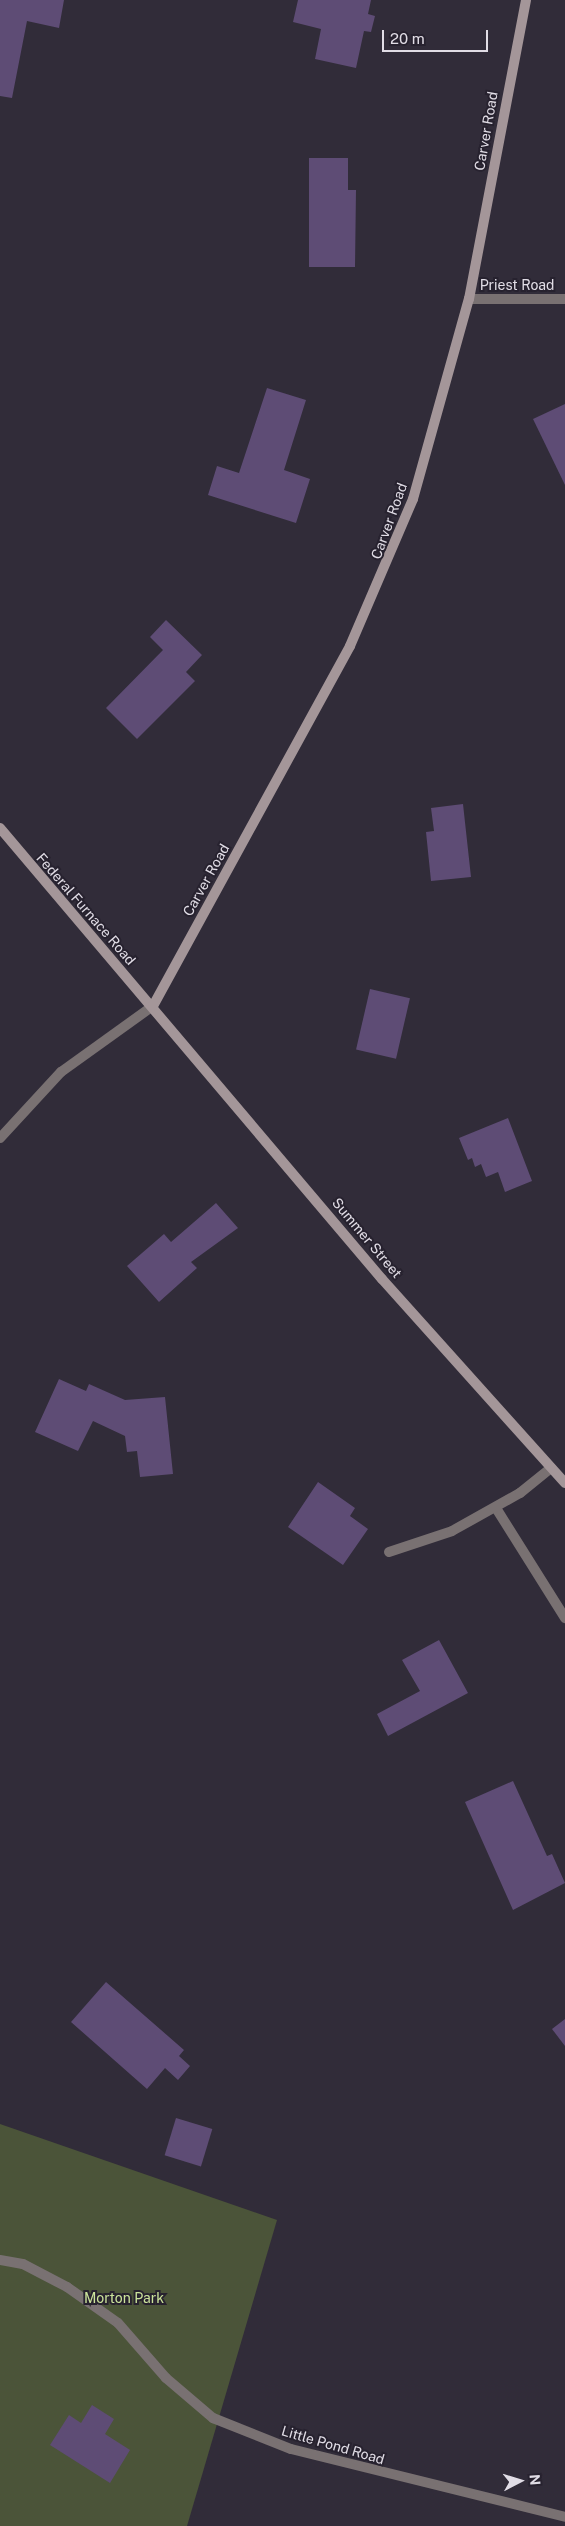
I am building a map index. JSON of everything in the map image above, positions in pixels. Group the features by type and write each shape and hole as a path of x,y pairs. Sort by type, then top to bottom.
{"street":[{"name":"Carver Road","path":"152,1006 345,654 388,564 434,433 469,299 526,0"},
{"name":"Priest Road","path":"469,299 565,299"},
{"name":"Federal Furnace Road","path":"0,828 152,1006"},
{"path":"0,1138 61,1072 152,1006"},
{"name":"Summer Street","path":"152,1006 382,1279 565,1483"},
{"path":"389,1552 419,1545 496,1508 551,1468"},
{"path":"496,1508 565,1618"},
{"name":"Little Pond Road","path":"0,2260 23,2264 67,2287 118,2323 166,2378 213,2418 291,2450 565,2516"}],"green space":[{"name":"Morton Park","path":"0,2124 277,2220 187,2526 0,2526"}],"building":[{"path":"0,0 64,0 59,28 27,21 12,98 0,96"},
{"path":"298,0 371,0 368,14 375,16 371,32 364,31 356,68 315,59 321,29 293,22"},
{"path":"309,158 348,158 348,190 356,190 355,267 309,267"},
{"path":"267,388 306,400 284,470 310,479 296,523 208,495 217,466 239,473"},
{"path":"565,404 565,485 533,419"},
{"path":"166,620 202,655 186,672 195,681 137,739 106,708 163,650 150,637"},
{"path":"463,804 471,877 431,881 426,832 434,831 431,808"},
{"path":"370,989 410,998 396,1059 356,1049"},
{"path":"508,1118 532,1181 505,1192 498,1172 486,1177 481,1164 475,1167 472,1158 468,1160 459,1138"},
{"path":"216,1203 238,1228 191,1262 197,1268 159,1302 127,1266 164,1234 171,1242"},
{"path":"59,1379 86,1391 89,1384 125,1400 165,1397 173,1474 140,1477 137,1451 127,1452 125,1436 93,1421 78,1451 35,1432"},
{"path":"318,1482 355,1508 350,1516 368,1529 343,1565 288,1527"},
{"path":"439,1640 468,1693 388,1736 377,1714 420,1691 402,1660"},
{"path":"513,1781 547,1856 552,1854 565,1883 513,1910 465,1802"},
{"path":"106,1982 184,2050 179,2056 190,2066 178,2080 165,2068 147,2089 71,2022"},
{"path":"565,2019 565,2046 552,2029"},
{"path":"176,2118 212,2129 201,2166 165,2155"},
{"path":"92,2405 114,2419 105,2434 130,2450 110,2483 50,2445 69,2415 81,2423"}]}
